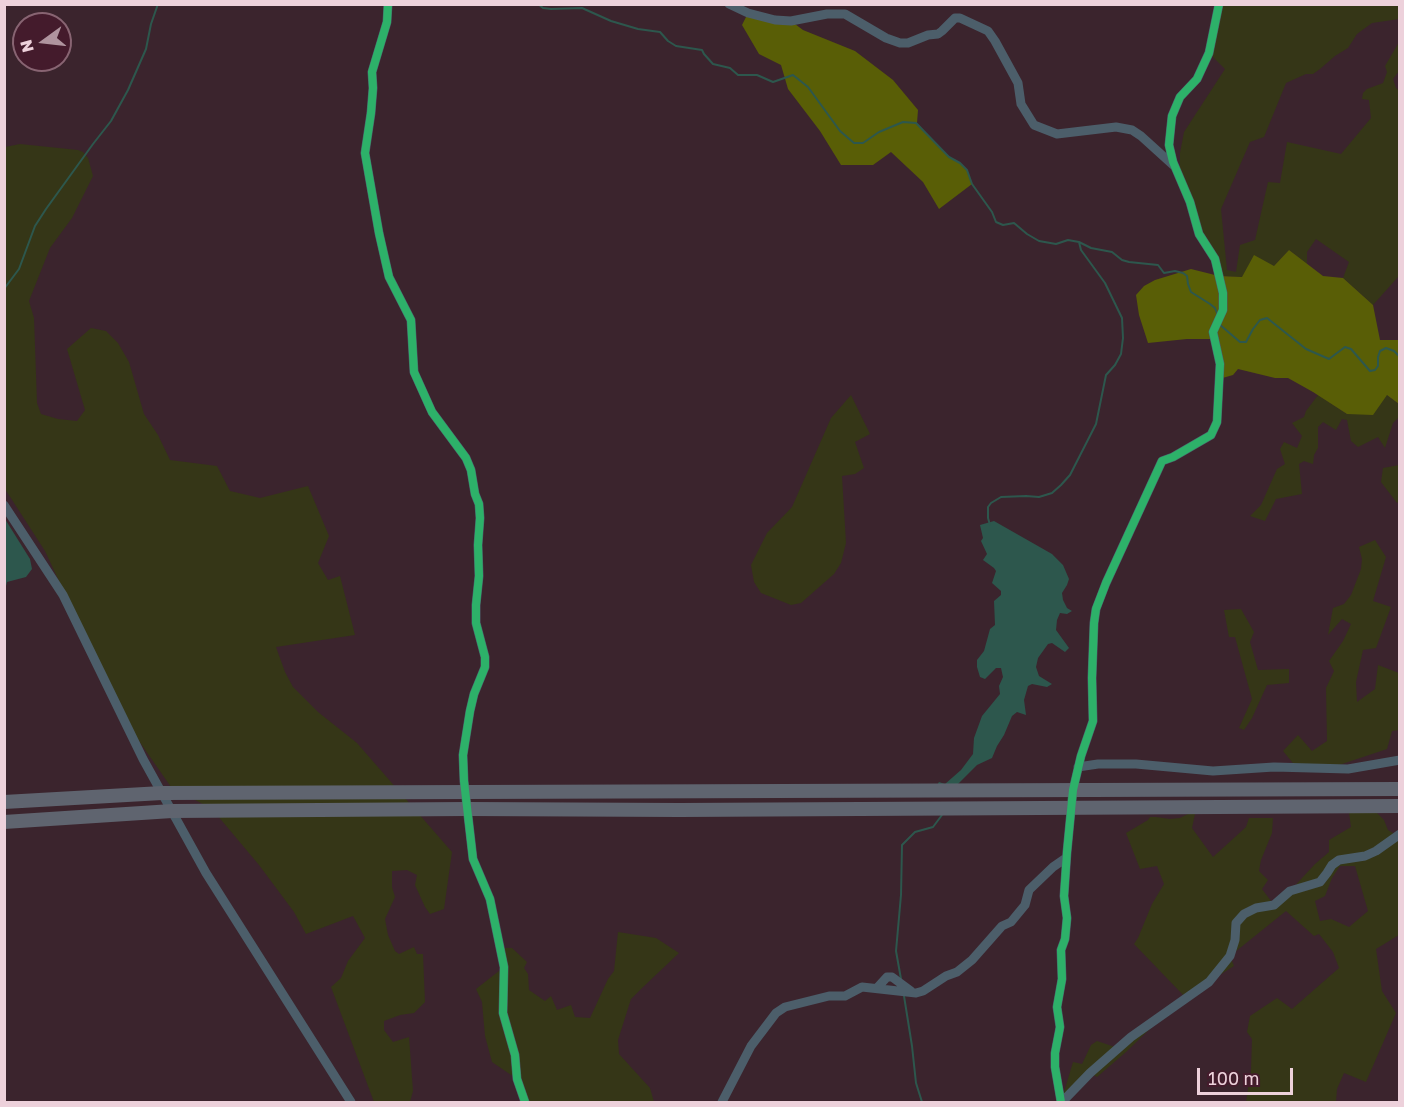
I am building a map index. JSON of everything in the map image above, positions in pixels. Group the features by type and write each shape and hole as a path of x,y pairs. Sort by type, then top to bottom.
{"highway":[{"path":"4,802 162,793 1400,789"},
{"path":"4,822 172,812 1400,806"}],"street":[{"path":"388,4 387,22 372,72 371,113 365,153 389,277 411,320 414,372 432,412 466,458 479,504 479,576 476,622 485,657 485,667 474,694 463,755 467,809 473,859 490,899 504,967 503,1013 515,1054 517,1079 525,1102"},
{"path":"729,4 748,13 775,20 791,21 827,14 845,14 886,38 900,43 908,43 928,35 938,34 955,18 960,18 988,31 995,41 1018,83 1021,104 1034,124 1057,134 1116,127 1132,130 1177,169"},
{"path":"1061,1102 1054,1053 1060,1027 1057,1007 1062,979 1061,950 1065,939 1067,918 1064,896 1066,858 1073,790 1093,721 1092,678 1096,609 1162,461 1211,435 1217,422 1220,364 1213,332 1223,310 1223,293 1215,259 1199,234 1169,145 1172,116 1180,97 1197,79 1209,53 1219,4"},
{"path":"4,505 63,595 143,759 206,873 351,1102"},
{"path":"1078,767 1098,764 1137,764 1213,771 1274,767 1348,769 1400,760"},
{"path":"1061,1102 1131,1037 1209,982 1230,956 1235,940 1236,923 1244,914 1256,908 1274,905 1290,891 1320,882 1332,865 1340,860 1365,856 1400,834"},
{"path":"722,1102 751,1046 776,1013 785,1007 829,996 845,996 862,987 877,988 887,977 892,977 912,993 923,991 946,976 957,972 972,960 1002,926 1011,921 1025,905 1029,890 1066,858"}],"shaded area":[{"path":"1219,5 1399,5 1399,19 1372,23 1357,34 1348,48 1313,74 1306,74 1286,83 1264,137 1250,142 1221,209 1227,270 1236,272 1240,245 1255,240 1268,182 1280,183 1287,142 1341,154 1371,118 1369,100 1362,99 1363,93 1383,83 1387,72 1385,66 1399,42 1399,71 1393,79 1396,88 1400,91 1399,277 1373,305 1343,278 1349,262 1316,239 1307,252 1307,264 1289,250 1274,266 1242,277 1219,276 1199,234 1180,176 1180,153 1184,132 1225,69 1209,53"},
{"path":"748,13 791,21 803,30 855,51 893,80 918,110 917,123 949,157 967,170 972,184 939,209 923,182 891,152 873,165 841,165 820,131 788,89 781,65 759,54 742,25"},
{"path":"20,144 83,152 88,158 93,176 72,218 50,248 29,301 34,318 37,403 41,414 77,421 85,410 67,349 91,328 106,331 118,343 129,362 144,414 158,435 170,460 217,466 230,491 260,498 308,486 329,536 318,563 328,580 340,576 355,635 276,647 285,672 293,687 318,712 357,743 452,852 444,909 430,914 415,885 417,875 407,870 392,871 392,887 395,897 385,919 388,935 395,951 399,954 414,947 417,954 423,954 425,1002 414,1013 384,1021 384,1030 393,1042 409,1037 413,1091 410,1102 374,1102 331,987 341,978 348,961 365,938 353,916 306,934 294,912 259,865 212,809 171,787 123,718 45,551 5,489 5,147"},
{"path":"1289,250 1323,276 1343,278 1373,305 1380,340 1399,340 1399,404 1387,395 1373,415 1347,414 1288,378 1275,378 1238,369 1233,375 1219,379 1215,339 1148,343 1139,315 1136,295 1144,286 1155,280 1191,269 1219,276 1242,277 1254,255 1274,266"},
{"path":"851,395 870,434 855,442 864,468 855,474 842,476 846,543 841,563 834,574 801,603 791,605 761,593 754,582 751,565 767,533 792,507 831,418"},
{"path":"1318,395 1347,414 1387,395 1399,404 1399,417 1393,423 1385,448 1378,437 1358,447 1351,441 1347,420 1342,419 1336,430 1323,422 1318,427 1318,448 1313,464 1304,461 1299,464 1302,494 1276,499 1265,521 1250,516 1261,505 1277,469 1285,464 1280,449 1284,442 1297,448 1302,436 1292,423 1304,417"},
{"path":"1399,465 1399,501 1397,503 1381,482 1383,468"},
{"path":"5,519 30,559 32,569 26,577 7,582 5,590"},
{"path":"994,521 1052,554 1063,565 1069,579 1062,593 1063,600 1067,608 1072,611 1067,614 1060,613 1056,630 1069,648 1065,652 1052,643 1048,644 1038,658 1036,667 1039,676 1052,684 1047,687 1032,684 1028,686 1024,700 1026,715 1017,712 1012,716 992,758 977,765 942,797 935,797 935,788 939,782 945,784 961,770 973,754 974,738 982,716 1000,694 999,686 1003,677 1001,668 996,668 985,679 980,677 977,667 977,660 984,651 990,629 995,625 994,601 1001,595 1001,591 992,583 996,571 983,560 987,554 981,541 983,538 980,525"},
{"path":"1375,540 1386,557 1373,601 1391,607 1376,648 1363,650 1356,682 1357,702 1375,689 1378,665 1399,673 1399,730 1392,731 1387,749 1336,766 1325,764 1318,772 1297,768 1283,751 1298,735 1312,751 1327,741 1326,688 1334,671 1329,661 1343,641 1351,624 1342,619 1328,635 1333,608 1344,604 1351,595 1361,569 1362,559 1359,547"},
{"path":"1241,609 1254,632 1250,642 1258,670 1289,669 1289,683 1267,685 1244,730 1239,728 1252,699 1235,637 1229,637 1224,610"},
{"path":"1376,812 1384,820 1388,830 1399,835 1399,935 1376,949 1382,991 1396,1013 1366,1082 1344,1073 1337,1089 1336,1102 1246,1102 1251,1070 1252,1039 1247,1032 1250,1016 1277,998 1292,1009 1339,968 1333,952 1319,934 1314,936 1286,911 1230,956 1234,966 1185,997 1134,944 1164,884 1157,866 1140,869 1126,833 1150,817 1170,819 1195,814 1192,828 1213,857 1246,827 1249,818 1273,818 1272,833 1259,871 1268,880 1262,889 1274,905 1329,852 1329,840 1351,827 1349,813","holes":["1340,866 1355,866 1368,911 1349,927 1331,919 1320,921 1315,901 1325,896"]},
{"path":"618,932 656,938 679,953 631,999 618,1040 619,1054 650,1088 654,1102 525,1102 517,1079 492,1062 485,1036 482,1002 476,989 504,967 500,948 512,948 527,962 524,968 528,974 529,990 545,1001 551,996 557,1010 571,1005 575,1017 590,1018 614,971"},
{"path":"1154,1025 1097,1077 1090,1073 1061,1102 1073,1062 1082,1064 1091,1045 1097,1041 1118,1048"}],"waterway":[{"path":"4,289 19,269 35,226 111,121 128,90 146,49 158,4"},
{"path":"538,4 543,8 551,9 582,8 611,21 638,29 660,32 676,46 702,50 713,64 730,68 738,75 757,75 773,82 793,75 808,87 840,131 854,143 863,143 879,132 903,122 916,123 949,157 967,170 972,184 992,212 996,222 1003,225 1014,223 1039,241 1056,244 1068,240 1079,242 1091,248 1112,252 1122,260 1158,265 1164,273 1175,271 1183,273 1187,276 1191,292 1215,308 1217,313"},
{"path":"990,525 988,507 991,503 1001,497 1039,497 1052,493 1070,475 1096,424 1106,375 1121,354 1122,318 1105,283 1081,250 1079,242"},
{"path":"1219,324 1240,342 1246,342 1260,320 1267,318 1306,349 1329,359 1345,347 1351,349 1370,371 1375,370 1378,366 1380,351 1386,348 1394,351 1400,357"},
{"path":"901,979 896,951 901,895 902,845 915,832 933,827 942,815"},
{"path":"904,996 916,1083 922,1102"}],"cycle path":[{"path":"388,4 387,22 372,72 371,113 365,153 389,277 411,320 414,372 432,412 466,458 479,504 479,576 476,623 485,657 485,667 470,711 463,755 464,781 473,859 490,899 504,967 503,1013 515,1055 517,1079 525,1102"},
{"path":"1061,1102 1055,1053 1060,1027 1057,1007 1062,979 1061,950 1065,939 1067,918 1064,896 1067,852 1073,790 1093,721 1092,678 1096,609 1162,461 1211,435 1217,422 1220,364 1213,332 1223,310 1223,293 1215,259 1199,234 1169,145 1172,116 1180,97 1197,79 1209,53 1219,4"}]}
